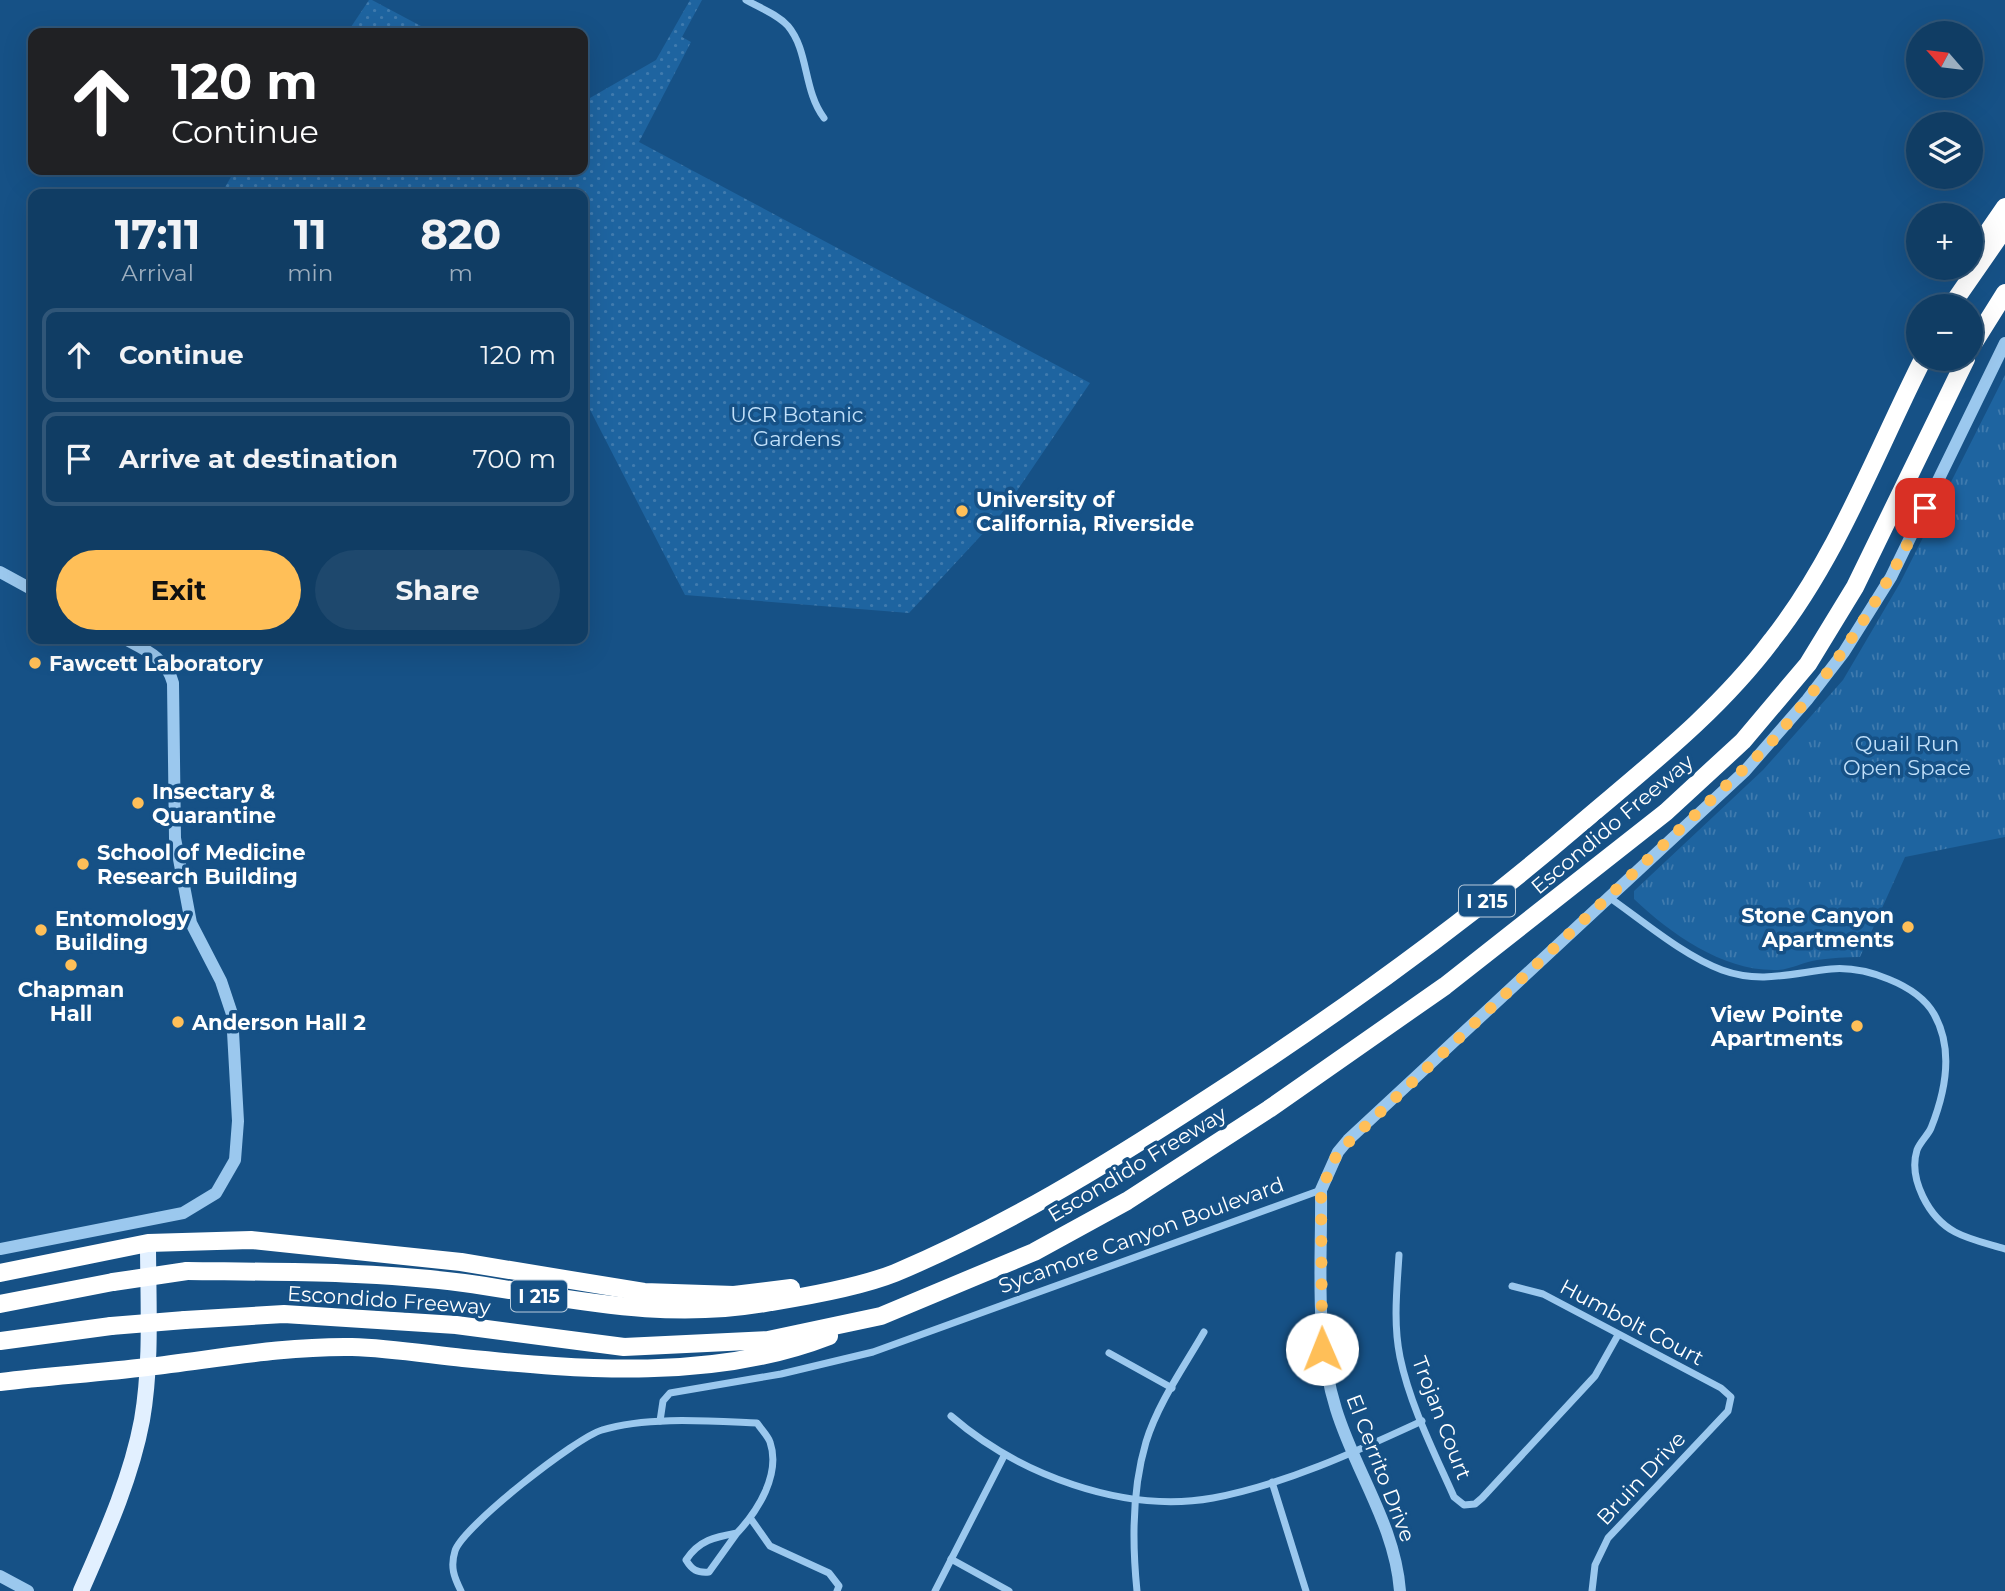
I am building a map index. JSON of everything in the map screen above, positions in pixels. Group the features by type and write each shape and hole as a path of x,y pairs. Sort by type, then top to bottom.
{"highway":[{"path":"1983,239 2005,207"},
{"path":"1958,294 2005,228"},
{"path":"1961,290 1965,280"},
{"path":"1983,328 2005,293"},
{"name":"Escondido Freeway","path":"0,1304 187,1271 284,1272 460,1283 582,1304 698,1312 769,1303 888,1276 985,1231 1105,1165 1278,1053 1510,884 1713,711 1774,639 1825,562 1917,371"},
{"name":"Escondido Freeway","path":"0,1341 111,1326 284,1314 456,1325 624,1347 768,1340 881,1316 1034,1252 1127,1201 1302,1088 1445,986 1666,812 1743,741 1808,664 1855,587 1960,371"},
{"path":"0,1273 148,1243 251,1240 461,1262 596,1286 698,1296 734,1295 888,1276"},
{"path":"0,1382 147,1367 291,1348 355,1347 603,1370 663,1367 753,1358 804,1346 881,1316"}],"main road":[{"path":"81,1591 101,1546 133,1456 142,1419 147,1367 148,1243"}],"street":[{"path":"746,0 774,15 792,31 800,49 809,91 824,118"},
{"path":"1321,1190 1334,1159 1348,1140 1745,771 1826,676 1891,577 2005,343"},
{"path":"0,572 28,587"},
{"path":"0,1249 183,1213 207,1201 216,1192 235,1160 238,1121 234,1030 221,981 191,923 180,872 172,805 173,684 167,666 134,644"},
{"path":"1610,898 1721,970 1752,978 1784,978 1834,969 1861,972 1902,986 1916,995 1934,1013 1942,1035 1946,1060 1943,1089 1930,1130 1917,1149 1919,1185 1930,1209 1954,1231 2005,1250"},
{"name":"Sycamore Canyon Boulevard","path":"660,1421 663,1401 670,1393 757,1379 866,1354 1321,1190"},
{"name":"El Cerrito Drive","path":"1321,1190 1322,1349 1336,1411 1388,1536 1401,1591"},
{"name":"Trojan Court","path":"1399,1255 1396,1300 1400,1356 1410,1394 1454,1497 1464,1505 1475,1504 1595,1376 1618,1335"},
{"name":"Humbolt Court","path":"1512,1286 1543,1294 1721,1388 1731,1397"},
{"path":"1137,1591 1132,1544 1146,1443 1172,1388 1204,1332"},
{"path":"1109,1353 1172,1388"},
{"name":"Bruin Drive","path":"1592,1591 1595,1564 1608,1538 1728,1410 1731,1397"},
{"path":"951,1416 977,1439 1042,1475 1137,1499 1212,1498 1272,1482 1355,1452 1422,1421"},
{"path":"461,1591 452,1572 455,1549 489,1511 575,1444 601,1430 660,1421 757,1423 770,1441 772,1471 751,1519 737,1533 709,1572 699,1573 691,1568 686,1560 694,1547 711,1538 737,1533"},
{"path":"935,1591 1004,1456"},
{"path":"1272,1482 1306,1591"},
{"path":"751,1519 770,1546 829,1573 839,1586 837,1591"},
{"path":"951,1559 1009,1591"},
{"path":"0,1576 28,1591"}],"green space":[{"path":"369,0 372,0 425,28 350,28"},
{"name":"UCR Botanic Gardens","path":"690,0 702,0 682,37 691,42 639,142 1090,383 1002,513 909,613 685,595 588,406 588,189 224,189 232,175 588,175 588,99 656,60"},
{"name":"Quail Run Open Space","path":"2005,375 2005,837 1905,857 1860,957 1817,960 1786,969 1756,969 1699,948 1664,925 1634,899 1634,891 1763,770 1843,680 1900,583"}],"place":[{"name":"University of California, Riverside","path":"962,511"},
{"name":"Fawcett Laboratory","path":"35,663"},
{"name":"Insectary & Quarantine","path":"138,803"},
{"name":"School of Medicine Research Building","path":"83,864"},
{"name":"Stone Canyon Apartments","path":"1908,927"},
{"name":"Entomology Building","path":"41,930"},
{"name":"Chapman Hall","path":"71,965"},
{"name":"Anderson Hall 2","path":"178,1022"},
{"name":"View Pointe Apartments","path":"1857,1026"}],"route":[{"path":"1322,1349 1321,1190 1338,1152 1745,771 1766,748 1826,676 1860,628 1891,577 1925,508"}]}
